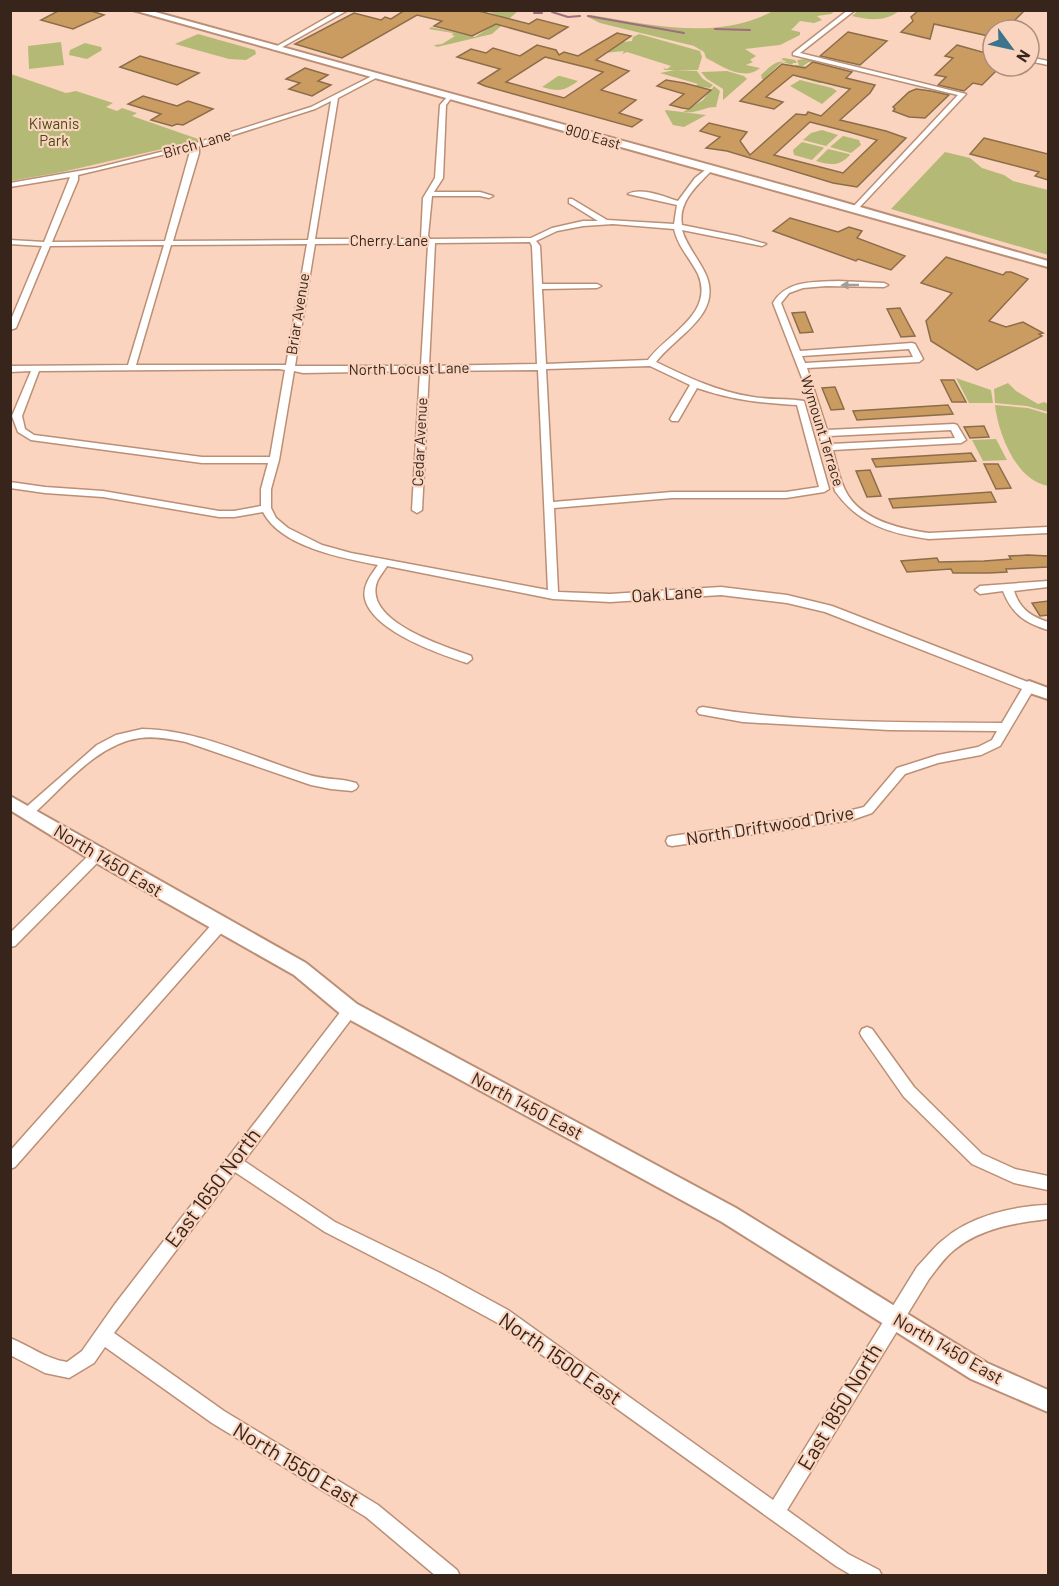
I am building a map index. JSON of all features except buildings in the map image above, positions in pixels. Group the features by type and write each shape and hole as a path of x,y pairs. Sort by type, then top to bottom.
{"main road":[{"name":"900 East","path":"137,10 1048,264"},
{"name":"Oak Lane","path":"1029,687 1048,694"},
{"name":"North 1450 East","path":"10,802 219,926 300,969 350,1010 729,1215 979,1371 1048,1401"}],"street":[{"path":"275,49 345,10"},
{"path":"852,10 795,54 963,94 856,209"},
{"name":"Birch Lane","path":"10,185 74,174 195,145 306,111 335,99 374,77"},
{"name":"Cedar Avenue","path":"417,510 423,369 432,244 424,237 429,194 439,178 443,105 450,97"},
{"name":"Briar Avenue","path":"266,508 266,489 274,460 290,370 305,267 312,241 335,99"},
{"path":"131,368 195,153 195,145"},
{"path":"651,363 663,348 693,321 703,306 706,296 702,274 683,246 676,227 678,214 689,187 709,169"},
{"path":"12,328 74,180 74,174"},
{"path":"429,194 489,196"},
{"path":"633,194 682,204"},
{"path":"573,201 608,224"},
{"name":"Cherry Lane","path":"10,242 46,244 532,240 543,232 566,226 645,222 762,244"},
{"path":"532,240 536,246 553,595"},
{"path":"538,287 597,285"},
{"name":"Wymount Terrace","path":"884,285 794,288 781,295 777,303 801,366 844,499 861,514 884,526 928,536 1048,530"},
{"path":"796,354 912,346 919,359 801,366"},
{"name":"North Locust Lane","path":"10,369 279,366 290,370 423,369 651,363 695,384 740,398 801,403 824,489 766,496 698,495 549,505"},
{"path":"36,369 17,416 21,430 31,436 202,460 274,460"},
{"path":"675,419 695,384"},
{"path":"823,433 954,427 961,440 827,447"},
{"path":"10,485 103,494 219,514 234,514 266,508"},
{"name":"Oak Lane","path":"266,508 272,520 278,525 318,547 383,564 553,595 610,598 721,591 787,599 828,609 1029,687"},
{"path":"383,564 374,576 371,592 372,600 381,617 398,630 467,659"},
{"path":"980,590 1048,584"},
{"path":"1008,587 1020,614 1048,626"},
{"name":"North Driftwood Drive","path":"672,841 852,815 868,810 901,771 938,759 981,751 996,743 1029,687"},
{"path":"703,711 743,718 889,726 1005,727"},
{"path":"28,813 100,748 121,738 151,732 182,737 322,785 352,786"},
{"path":"10,942 97,855"},
{"path":"10,1162 219,926"},
{"name":"East 1650 North","path":"10,1346 46,1366 69,1370 88,1358 121,1310 350,1010"},
{"path":"867,1032 909,1092 977,1159 1014,1176 1048,1183"},
{"name":"North 1500 East","path":"233,1162 330,1227 502,1316 842,1560 873,1575"},
{"name":"East 1850 North","path":"776,1512 923,1273 950,1243 989,1222 1029,1213 1048,1212"},
{"name":"North 1550 East","path":"104,1336 219,1417 372,1511 451,1575"}],"green space":[{"path":"859,10 899,11 894,15 877,19 852,16"},
{"path":"487,11 518,11 492,34 437,47 434,45 442,44 455,36 452,35 453,33 429,29 431,27 475,37 505,18"},
{"path":"773,11 835,11 831,14 817,16 822,20 814,23 800,21 791,30 800,32 800,35 780,45 745,49 756,56 750,60 753,62 746,65 760,68 747,73 733,71 719,65 706,58 704,52 694,46 600,23 586,16 660,26 707,28 729,26"},
{"path":"198,34 255,50 256,54 246,60 229,59 175,44"},
{"path":"639,34 700,51 702,57 698,70 665,70 663,68 667,69 671,66 627,52 622,54 624,51 605,53 623,42 632,41 633,37"},
{"path":"61,42 64,65 29,69 28,46"},
{"path":"85,43 101,47 102,50 87,59 69,55 70,50"},
{"path":"781,59 795,60 797,63 792,65 782,62 767,76 770,81 762,79 761,75 772,65 783,61 787,62"},
{"path":"806,59 820,62 823,67 809,62 803,66 831,73 822,83 819,83 792,75 804,68 793,65 799,65 797,60"},
{"path":"675,70 697,71 703,79 713,85 710,88 695,86 698,84 660,73"},
{"path":"727,71 747,79 723,100 723,89 707,79 701,72"},
{"name":"Kiwanis Park","path":"11,74 66,93 76,91 113,103 106,107 117,111 122,108 137,113 132,116 201,140 62,172 11,181"},
{"path":"558,76 578,81 561,90 542,87"},
{"path":"800,80 837,91 822,104 790,86"},
{"path":"714,86 720,91 716,107 683,112 703,100"},
{"path":"666,110 706,115 684,127 673,125"},
{"path":"822,130 838,135 826,146 803,140 811,133"},
{"path":"843,136 859,140 861,145 851,153 830,147"},
{"path":"802,142 824,148 812,160 794,155 793,150"},
{"path":"828,149 850,155 842,162 834,164 816,161"},
{"path":"945,152 970,158 982,168 1004,175 1013,181 1048,190 1048,255 891,209"},
{"path":"956,378 991,390 993,403 969,403"},
{"path":"1008,383 1016,391 1038,404 1044,402 1048,404 1048,412 1027,406 995,403 994,389"},
{"path":"995,405 1028,408 1048,414 1048,486 1037,482 1018,466 1000,429"},
{"path":"996,439 1007,460 983,461 972,440"}],"waterway":[{"path":"552,12 568,17 580,16"},
{"path":"534,13 542,13"},
{"path":"588,16 684,33"},
{"path":"715,29 750,30"}]}
